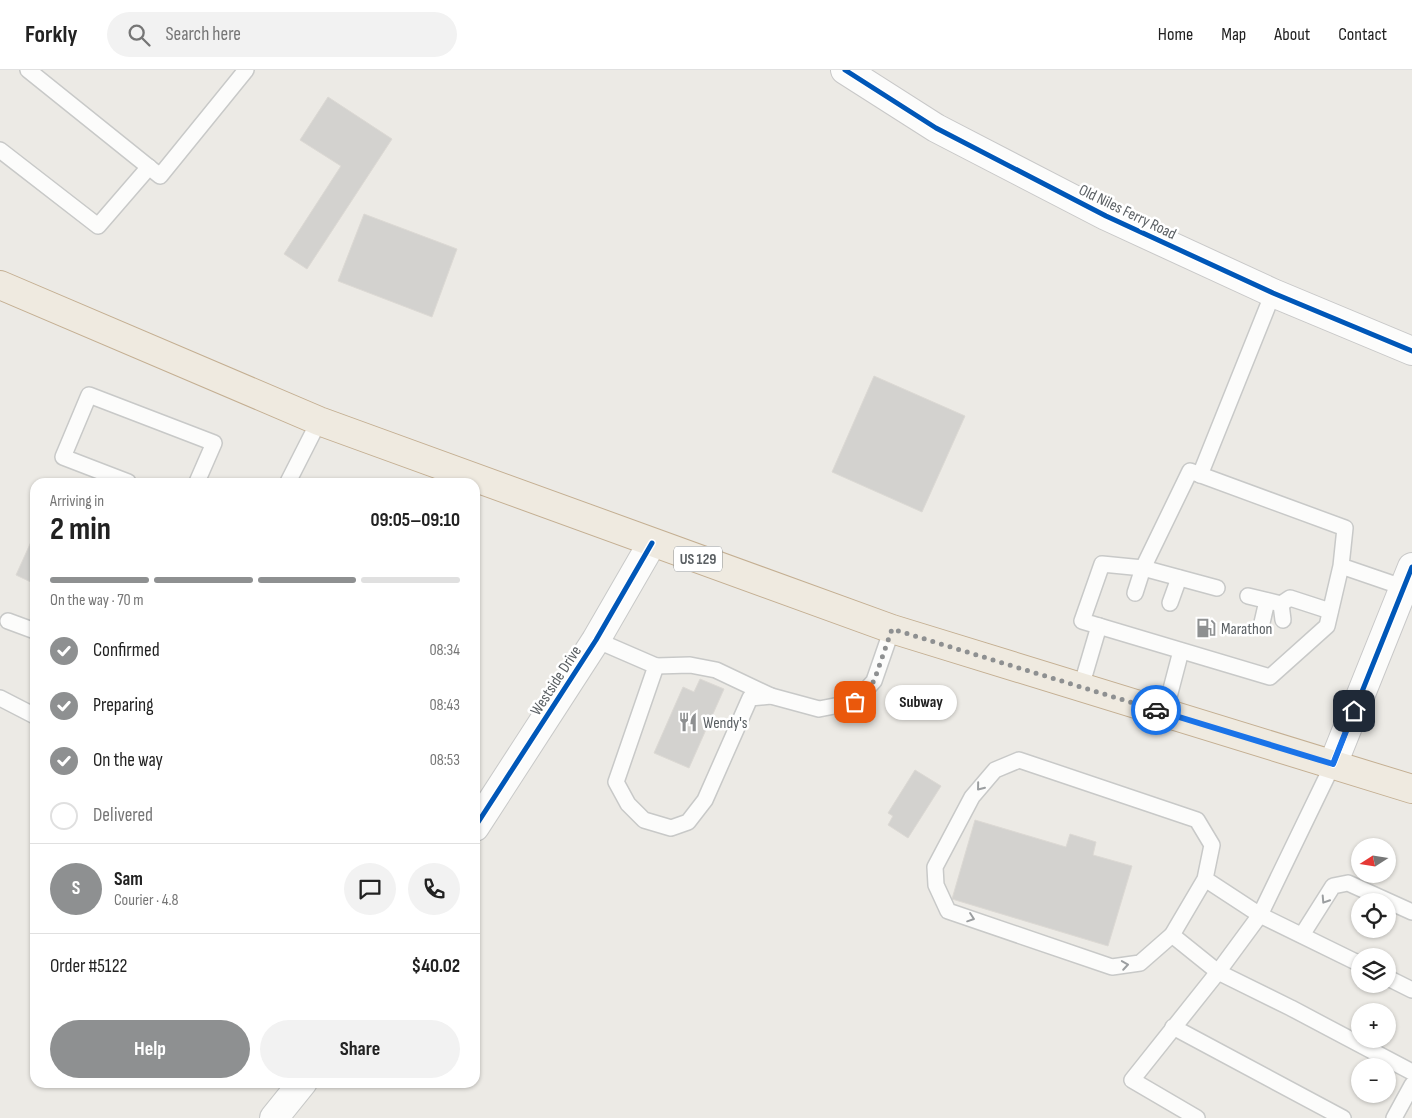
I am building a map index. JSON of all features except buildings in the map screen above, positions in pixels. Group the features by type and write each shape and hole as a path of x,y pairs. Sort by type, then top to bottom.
{"highway":[{"name":"US 129","path":"0,285 319,421 475,478"},
{"name":"US 129","path":"480,480 892,629 1412,789"}],"street":[{"name":"Old Niles Ferry Road","path":"844,70 945,133 1106,216 1272,293 1412,351"},
{"name":"Westside Drive","path":"480,819 596,640 652,543"},
{"path":"1333,764 1409,582"},
{"path":"274,1118 298,1088"}],"lane":[{"path":"28,70 160,176 237,77 246,70"},
{"path":"0,150 98,226 149,167"},
{"path":"1200,475 1272,293"},
{"path":"118,478 63,457 89,395 214,443 199,478"},
{"path":"290,478 319,421"},
{"path":"1135,593 1144,568 1190,471 1345,528 1340,566 1326,626 1289,655 1270,677 1253,665 1212,653 1181,650 1159,637 1122,633 1082,621 1102,564 1144,568 1217,588"},
{"path":"1340,566 1409,582"},
{"path":"1170,603 1179,578"},
{"path":"1248,596 1274,602 1290,598 1330,611"},
{"path":"1274,602 1283,620"},
{"path":"1261,627 1274,602"},
{"path":"1122,633 1127,618"},
{"path":"8,621 30,629"},
{"path":"1081,687 1099,626"},
{"path":"596,640 656,666 690,665 716,670 771,696 819,709 855,702 874,681 892,629"},
{"path":"1165,712 1181,650"},
{"path":"656,666 616,782 628,804 644,820 671,828 688,822 705,800 750,698 771,696"},
{"path":"0,698 30,713"},
{"path":"1019,760 1197,820 1212,845 1205,880 1172,935 1140,963 1112,967 948,910 936,885 935,867 972,797 995,770 1019,760"},
{"path":"1197,1118 1132,1080 1218,972 1260,915 1333,764"},
{"path":"1205,880 1260,915 1351,960"},
{"path":"1302,935 1333,886 1348,883 1412,912"},
{"path":"1172,935 1218,972 1412,1072"},
{"path":"1396,982 1412,990"},
{"path":"1173,1027 1343,1118"},
{"path":"1394,1118 1412,1085"},
{"path":"1403,1118 1412,1102"}],"cycle path":[{"path":"845,70 936,128 1106,216 1273,293 1412,351"},
{"path":"480,819 596,640 652,543"},
{"path":"1333,764 1412,567"}],"way so far":[{"path":"855,702 874,681 892,629 1156,710"}],"place":[{"name":"Marathon","path":"1206,628"},
{"name":"Subway","path":"855,702"},
{"name":"Wendy's","path":"688,722"}],"route":[{"path":"1156,710 1333,764 1354,711"}]}
